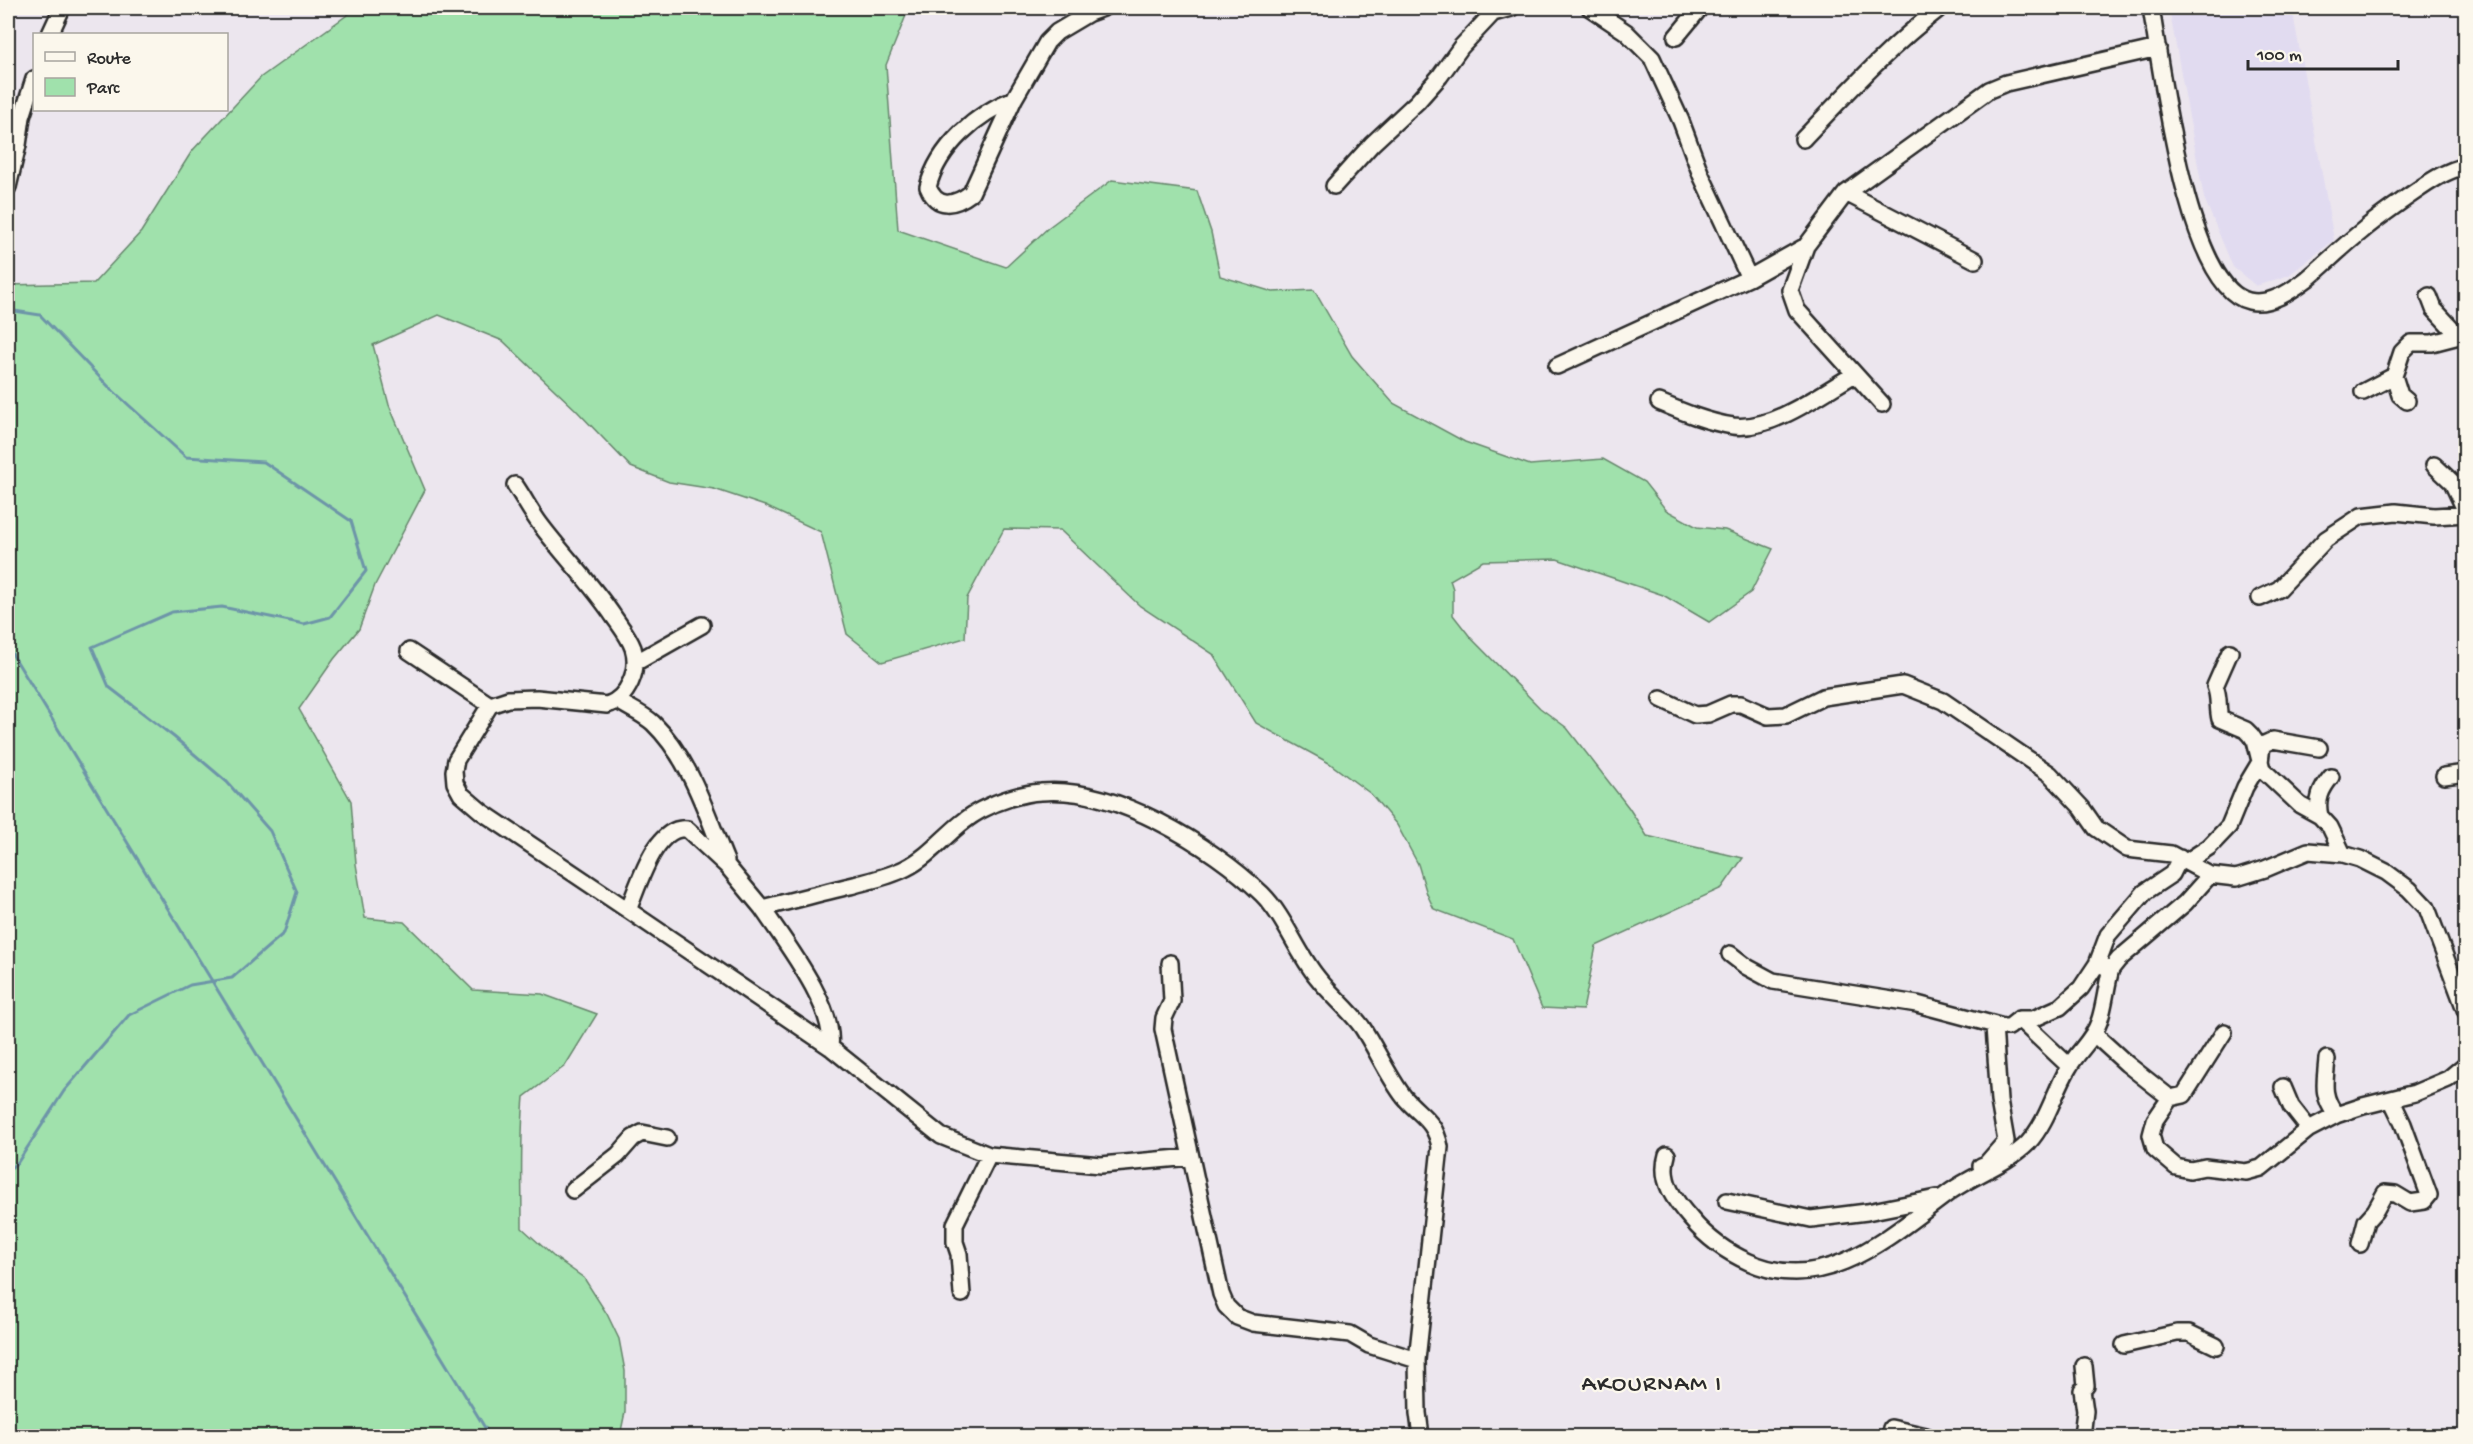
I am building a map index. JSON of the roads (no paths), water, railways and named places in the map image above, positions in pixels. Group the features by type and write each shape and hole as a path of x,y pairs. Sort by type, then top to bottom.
{"street":[{"path":"50,33 62,8"},
{"path":"1014,99 995,106 977,118 951,145 936,166 928,187 938,202 949,203 962,200 971,193 1014,99 1047,42 1057,32 1089,13 1103,8"},
{"path":"1334,186 1372,144 1418,102 1493,10 1512,8"},
{"path":"1590,8 1626,32 1652,58 1681,121 1701,175 1749,278"},
{"path":"1676,37 1700,8"},
{"path":"1803,139 1878,60 1940,8"},
{"path":"2151,8 2176,151 2190,211 2203,249 2218,278 2242,298 2250,302 2276,299 2291,290 2362,230 2427,183 2445,172 2466,166"},
{"path":"1882,404 1797,310 1790,290 1806,246 1846,193 1989,90 2006,83 2158,48"},
{"path":"8,187 22,117 33,83"},
{"path":"1846,193 1975,260"},
{"path":"1557,366 1749,278 1806,246"},
{"path":"2428,296 2434,309 2462,337"},
{"path":"2407,401 2400,394 2394,376 2402,352 2411,343 2432,343 2462,337"},
{"path":"1659,402 1698,418 1726,424 1736,426 1761,423 1777,419 1854,374"},
{"path":"2363,392 2394,376"},
{"path":"2260,598 2279,589 2326,539 2361,516 2396,512 2434,516 2466,513 2452,482 2434,465"},
{"path":"515,485 540,523 600,596 629,638 634,651 635,663 627,692 618,701 607,705 537,699 508,699 490,705 456,760 455,783 461,794 482,812 830,1047 941,1136 989,1155 1101,1165 1191,1157"},
{"path":"635,663 702,625"},
{"path":"409,651 490,705"},
{"path":"2230,651 2215,686 2220,700 2217,710 2220,719 2252,735 2260,762 2268,777 2320,816 2330,827 2343,854"},
{"path":"1661,699 1695,715 1708,714 1731,704 1741,704 1768,716 1797,711 1823,698 1903,685 1916,688 1943,701 2050,774 2082,808 2096,828 2127,849 2167,853 2210,875 2236,878 2308,851 2343,854 2386,872 2409,888 2427,908 2466,1012"},
{"path":"618,701 651,722 671,744 700,797 728,867"},
{"path":"1666,1155 1665,1180 1677,1203 1705,1236 1737,1257 1774,1272 1801,1274 1847,1262 1871,1248 2038,1129 2069,1066 2094,1034 2105,1001 2104,966 2108,935 2145,892 2172,874 2183,860 2209,847 2229,826 2245,787 2260,762 2262,745 2274,740 2319,748"},
{"path":"2444,776 2466,773"},
{"path":"2320,816 2319,799 2331,777"},
{"path":"762,908 884,877 904,869 926,857 963,822 980,810 1011,798 1040,792 1070,792 1122,804 1197,843 1263,895 1284,924 1301,956 1360,1025 1406,1099 1437,1131 1440,1147 1417,1360 1421,1437"},
{"path":"628,910 656,847 665,835 674,830 687,829 728,867 762,908 807,976 828,1022 832,1036 830,1047"},
{"path":"1730,954 1747,967 1773,981 1917,1004 1958,1013 1994,1026 2009,1027 2019,1020 2033,1019 2060,1007 2104,966 2119,959 2185,903 2210,875"},
{"path":"1170,963 1172,1001 1164,1018 1163,1029 1221,1294 1226,1306 1237,1317 1253,1323 1350,1334 1369,1345 1417,1360"},
{"path":"2019,1020 2069,1066"},
{"path":"1994,1026 2000,1101 2011,1147"},
{"path":"2224,1032 2184,1095 2170,1098 2155,1120 2151,1135 2155,1149 2176,1167 2190,1170 2212,1168 2221,1171 2246,1172 2261,1168 2309,1129 2336,1115 2415,1094 2448,1079 2466,1064"},
{"path":"2094,1034 2170,1098"},
{"path":"2326,1059 2326,1103 2336,1115"},
{"path":"2283,1087 2291,1106 2309,1129"},
{"path":"2360,1244 2366,1221 2385,1193 2395,1194 2410,1203 2424,1201 2429,1195 2403,1124 2392,1101"},
{"path":"573,1190 618,1155 633,1138 642,1133 667,1137"},
{"path":"962,1294 955,1224 989,1155"},
{"path":"1727,1201 1810,1219 1867,1212 1948,1193"},
{"path":"2124,1345 2189,1333 2216,1346"},
{"path":"2082,1437 2085,1424 2082,1390 2086,1386 2085,1366"},
{"path":"1891,1428 1926,1437"}],"waterway":[{"path":"8,310 40,315 110,388 186,457 264,462 351,521 366,571 330,617 304,624 222,607 172,612 92,647 109,687 174,737 227,782 270,831 297,892 284,933 232,978 190,985 129,1015 64,1091 18,1162 8,1170"},
{"path":"8,647 490,1436"}],"district":[{"name":"AKOURNAM I","path":"1652,1385"}]}
